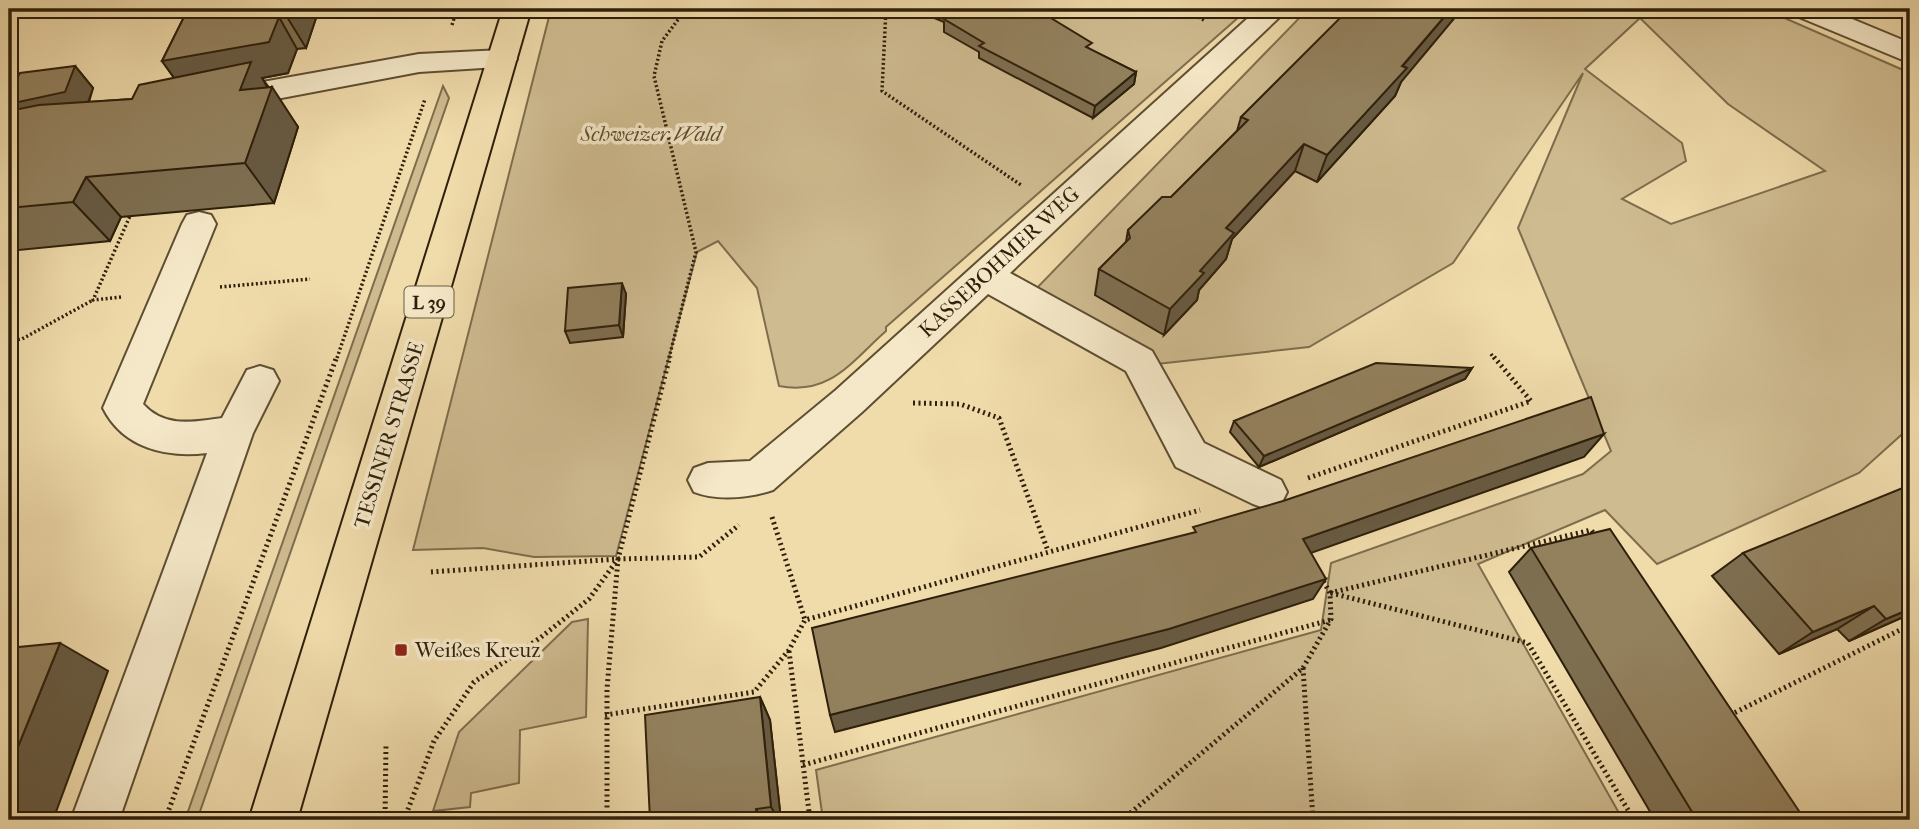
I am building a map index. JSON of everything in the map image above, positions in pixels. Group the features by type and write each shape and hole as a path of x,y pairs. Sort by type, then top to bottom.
{"main road":[{"name":"TESSINER STRASSE","path":"273,820 509,36"}],"street":[{"name":"KASSEBOHMER WEG","path":"759,478 849,401 1274,9"},
{"path":"1804,9 1910,54"},
{"path":"202,92 442,53 509,36"},
{"path":"199,224 122,408 136,426 169,439 234,433"},
{"path":"983,275 1139,361 1190,455 1267,492"},
{"path":"95,820 234,433 260,381"},
{"path":"708,480 759,478"}],"path":[{"path":"165,820 353,314 457,9"},
{"path":"607,820 605,715 608,623 618,559 696,252 654,76 662,41 686,9"},
{"path":"886,9 882,91 1056,209"},
{"path":"9,341 22,339 93,300"},
{"path":"805,620 1267,492 1531,401 1491,354"},
{"path":"849,401 960,404 999,418 1048,551"},
{"path":"605,715 754,692 789,650 805,620 759,478"},
{"path":"1330,593 1591,530 1599,541"},
{"path":"431,572 618,559"},
{"path":"404,820 434,741 474,682 540,638 589,599 618,559"},
{"path":"1122,820 1303,667 1331,619 1330,593 1319,573"},
{"path":"1330,593 1528,643 1634,820"},
{"path":"803,765 1331,619"},
{"path":"1723,719 1909,628"},
{"path":"789,650 810,820"},
{"path":"1303,667 1312,820"},
{"path":"385,820 386,744"}],"green space":[{"name":"Schweizer Wald","path":"551,9 1248,9 886,327 886,331 850,365 826,381 797,388 779,386 757,288 718,241 697,252 616,556 534,557 483,548 413,550"},
{"path":"1308,9 1764,9 1910,73 1910,427 1859,473 1657,564 1605,510 1478,564 1623,820 823,820 816,770 1321,630 1331,563 1583,474 1611,451 1518,228 1583,73 1453,263 1309,347 1157,364 1031,294","holes":["1640,18 1728,104 1825,171 1671,224 1622,199 1686,161 1682,143 1585,69"]},
{"path":"443,86 449,98 197,820 185,820"},
{"path":"588,619 586,717 520,730 519,783 471,793 470,807 433,811 459,732 572,622"}],"building":[{"path":"188,9 290,9 287,17 279,17 269,42 162,61"},
{"path":"941,9 1036,9 1092,43 1086,47 1136,72 1095,106 979,46 984,43 944,19 953,14"},
{"path":"1349,9 1451,9 1402,66 1407,68 1327,155 1304,144 1226,228 1234,233 1200,271 1204,273 1170,309 1099,269 1130,238 1128,230 1162,197 1171,197 1248,120 1241,117"},
{"path":"251,62 240,90 272,87 245,163 86,177 73,202 9,208 9,111 39,105 132,99 139,85"},
{"path":"75,66 65,92 9,104 9,92 20,73"},
{"path":"622,283 619,325 565,331 568,288"},
{"path":"1376,363 1472,368 1264,456 1234,421"},
{"path":"1591,397 1604,434 1303,539 1326,579 1169,629 830,715 812,628 1196,532 1193,527 1283,501"},
{"path":"1910,485 1910,609 1886,619 1874,606 1813,632 1743,553"},
{"path":"1610,529 1805,820 1697,820 1531,548"},
{"path":"60,643 9,769 9,648"},
{"path":"760,697 771,807 756,809 757,820 650,820 645,715"}],"place":[{"name":"Weißes Kreuz","path":"401,650"}]}
